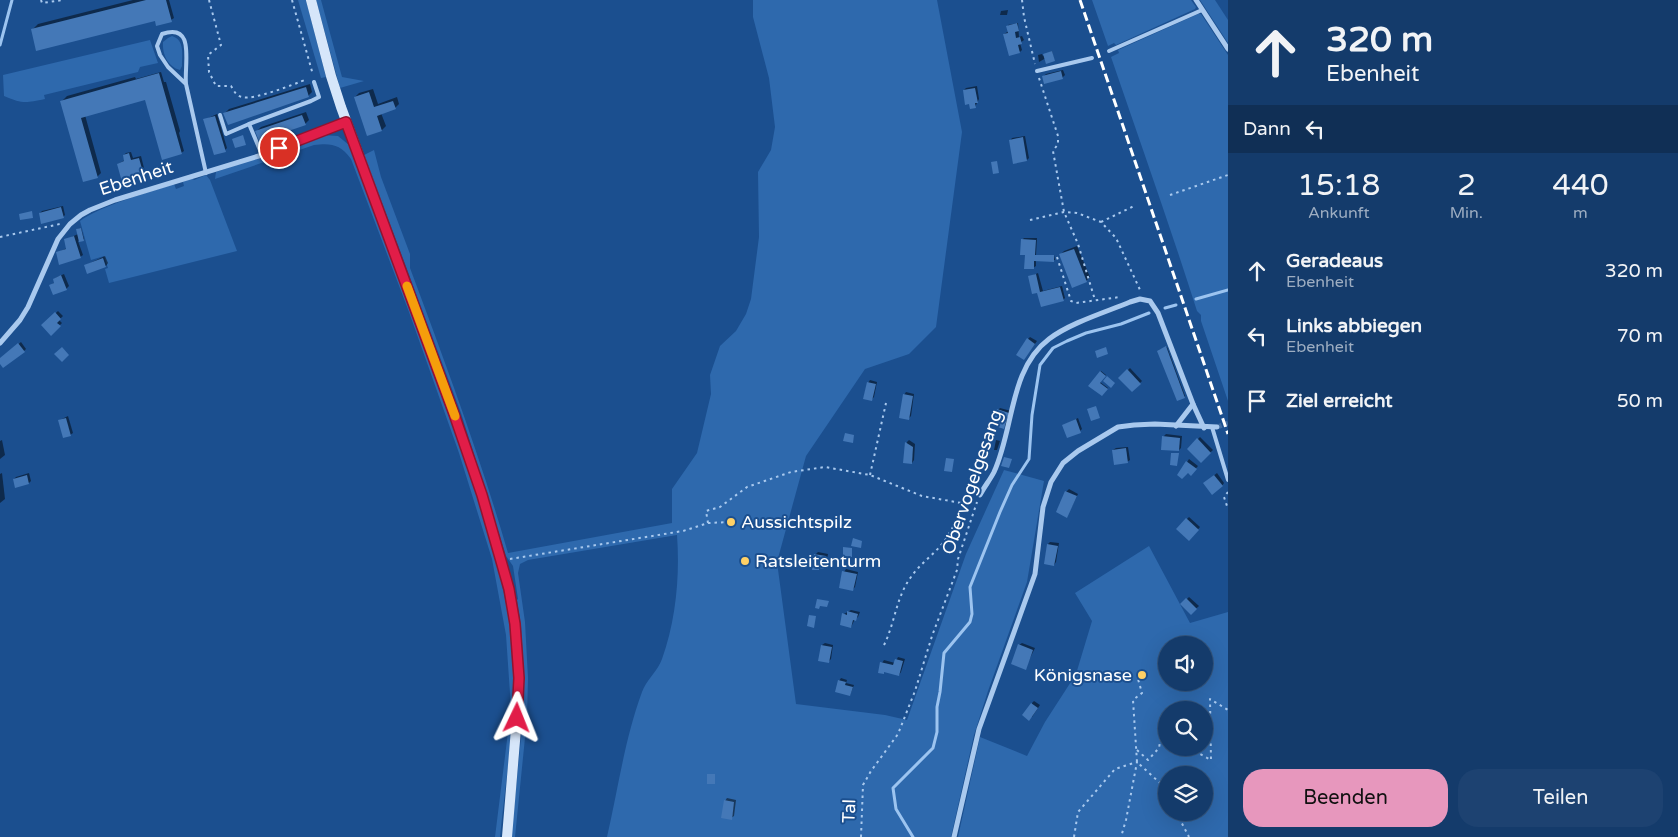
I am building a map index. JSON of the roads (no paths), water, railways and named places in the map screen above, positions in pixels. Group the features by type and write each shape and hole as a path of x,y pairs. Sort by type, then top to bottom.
{"main road":[{"path":"311,0 331,76 346,122 454,414 482,495 509,589 515,624 519,678 507,837"}],"street":[{"path":"1196,0 1228,49"},
{"name":"Ebenheit","path":"0,343 20,320 58,239 70,224 90,210 115,200 262,155 346,122"},
{"name":"Obervogelgesang","path":"980,495 994,471 1020,384 1027,364 1035,352 1050,338 1068,328 1140,299 1150,302 1158,313 1204,428"},
{"path":"1176,426 1193,404"},
{"path":"954,837 979,729 1035,574 1043,507 1051,482 1063,463 1078,451 1118,427 1134,425 1214,427"}],"lane":[{"path":"1109,51 1202,10"},
{"path":"186,84 168,67 160,55 157,46 162,34 174,30 180,33 187,44 186,84 206,173"},
{"path":"1037,71 1092,58"},
{"path":"220,114 226,134 311,102 319,96 314,82"},
{"path":"249,124 262,155"},
{"path":"1214,427 1228,480"}],"waterway":[{"path":"0,45 12,0"},
{"path":"1196,299 1228,290"},
{"path":"1165,308 1176,305"},
{"path":"913,837 896,809 893,788 933,748 937,732 937,707 944,653 970,622 972,614 970,587 1012,485 1029,459 1032,415 1040,365 1053,348 1067,341 1149,313"}],"tunnel":[{"path":"1217,427 1228,423"}],"railway":[{"path":"1080,0 1228,434"}],"place":[{"name":"Aussichtspilz","path":"731,522"},
{"name":"Ratsleitenturm","path":"745,561"},
{"name":"Königsnase","path":"1142,675"}]}
